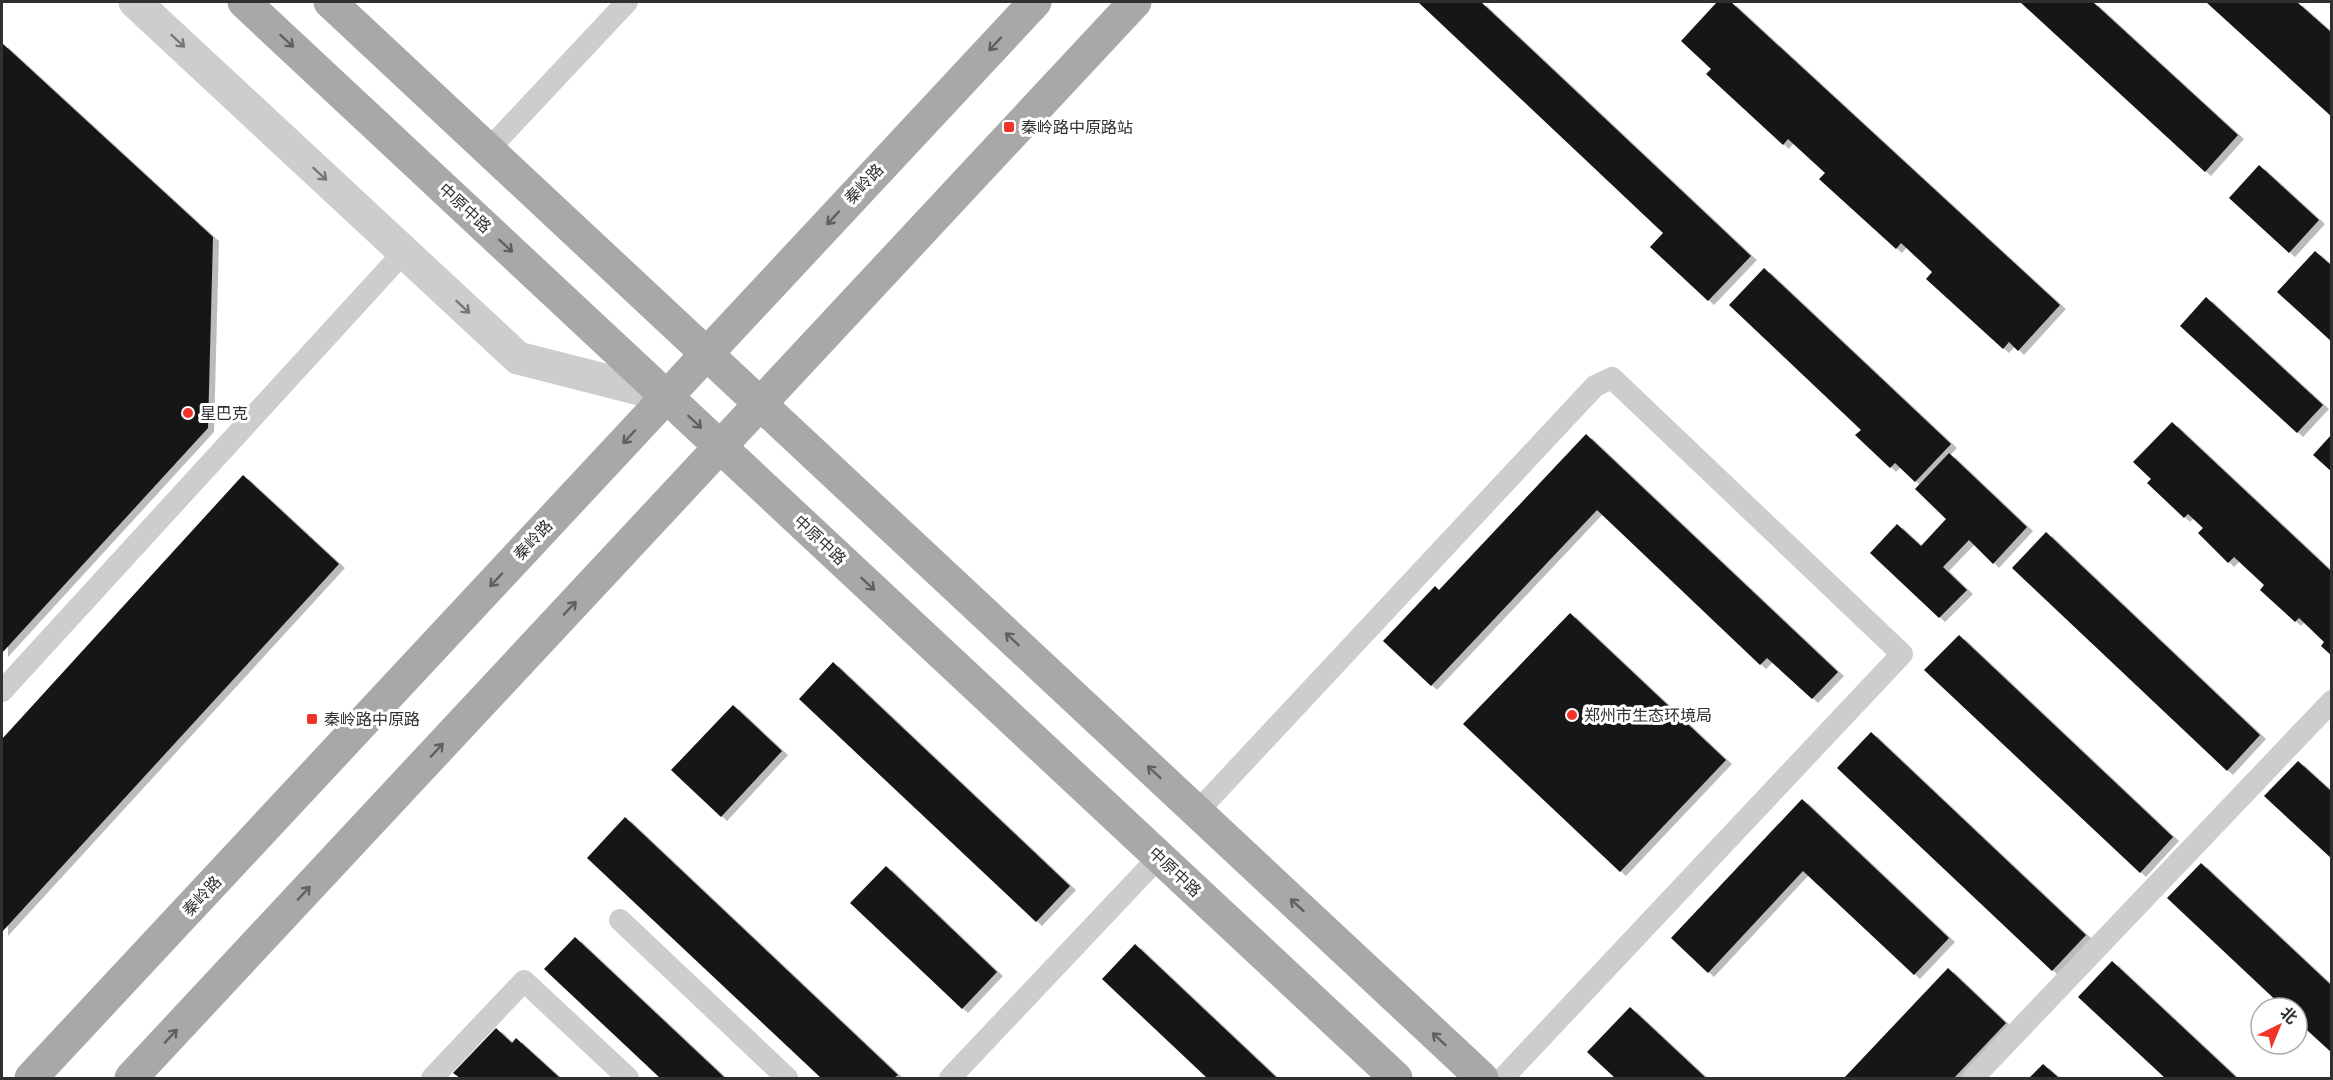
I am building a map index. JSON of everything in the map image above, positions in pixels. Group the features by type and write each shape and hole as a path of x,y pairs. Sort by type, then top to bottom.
{"main road":[{"name":"中原中路","path":"244,2 1396,1078"},
{"path":"330,2 1482,1078"},
{"name":"秦岭路","path":"31,1078 1035,2"},
{"path":"131,1078 1135,2"}],"street":[{"path":"135,2 518,358 667,396"}],"lane":[{"path":"488,150 627,2"},
{"path":"2,691 404,252"},
{"path":"1197,812 1596,386 1612,378 1902,654 1503,1078"},
{"path":"1973,1078 2331,701"},
{"path":"950,1078 1159,857"},
{"path":"620,920 787,1078"},
{"path":"432,1078 525,981 628,1078"}],"building":[{"path":"1418,2 1481,2 1751,256 1708,301 1650,247 1663,233"},
{"path":"1717,2 1731,2 2060,305 2018,351 2009,342 2003,349 1926,279 1932,272 1901,243 1896,249 1819,179 1825,173 1788,139 1783,145 1706,74 1711,69 1681,41"},
{"path":"2020,2 2093,2 2238,135 2205,172"},
{"path":"2206,2 2297,2 2332,33 2332,117"},
{"path":"2,43 213,237 208,428 2,653"},
{"path":"2259,165 2319,220 2289,253 2229,198"},
{"path":"2315,251 2332,266 2332,342 2277,292"},
{"path":"1764,268 1951,444 1915,482 1895,463 1890,468 1855,435 1861,430 1729,305"},
{"path":"2206,297 2323,405 2297,433 2180,326"},
{"path":"2172,422 2332,572 2332,656 2321,646 2324,642 2299,618 2295,622 2260,590 2264,585 2234,557 2228,563 2198,533 2203,528 2188,514 2184,518 2147,483 2151,479 2133,462"},
{"path":"1586,434 1838,672 1812,699 1767,658 1760,665 1597,510 1431,686 1383,641 1435,586 1439,590"},
{"path":"2332,434 2332,472 2313,455"},
{"path":"1949,453 2027,527 1993,564 1969,540 1943,567 1967,590 1939,618 1870,553 1897,524 1921,546 1946,519 1915,489"},
{"path":"243,475 339,564 2,932 2,739"},
{"path":"2046,532 2260,735 2227,771 2012,568"},
{"path":"1570,613 1726,760 1620,872 1463,724"},
{"path":"1959,635 2173,837 2140,873 1924,670"},
{"path":"833,662 1070,886 1036,922 799,699"},
{"path":"733,705 782,751 721,817 671,770"},
{"path":"1871,732 2086,935 2052,971 1837,768"},
{"path":"2298,761 2332,792 2332,859 2264,796"},
{"path":"1802,799 1949,938 1914,975 1803,871 1708,973 1671,938"},
{"path":"625,817 898,1075 894,1078 821,1078 587,858"},
{"path":"2201,863 2332,986 2332,1053 2309,1032 2309,996 2271,996 2167,898"},
{"path":"886,866 997,972 962,1009 850,903"},
{"path":"575,937 725,1078 660,1078 544,969"},
{"path":"1135,944 1277,1078 1207,1078 1102,979"},
{"path":"2112,961 2237,1078 2165,1078 2078,997"},
{"path":"1948,968 2006,1023 1954,1078 1844,1078"},
{"path":"1630,1007 1706,1078 1615,1078 1587,1052"},
{"path":"496,1028 512,1043 516,1038 560,1078 460,1078 453,1073"},
{"path":"2043,1064 2059,1078 2029,1078"}],"place":[{"name":"秦岭路中原路站","path":"1009,127"},
{"name":"星巴克","path":"188,413"},
{"name":"郑州市生态环境局","path":"1572,715"},
{"name":"秦岭路中原路","path":"312,719"}]}
